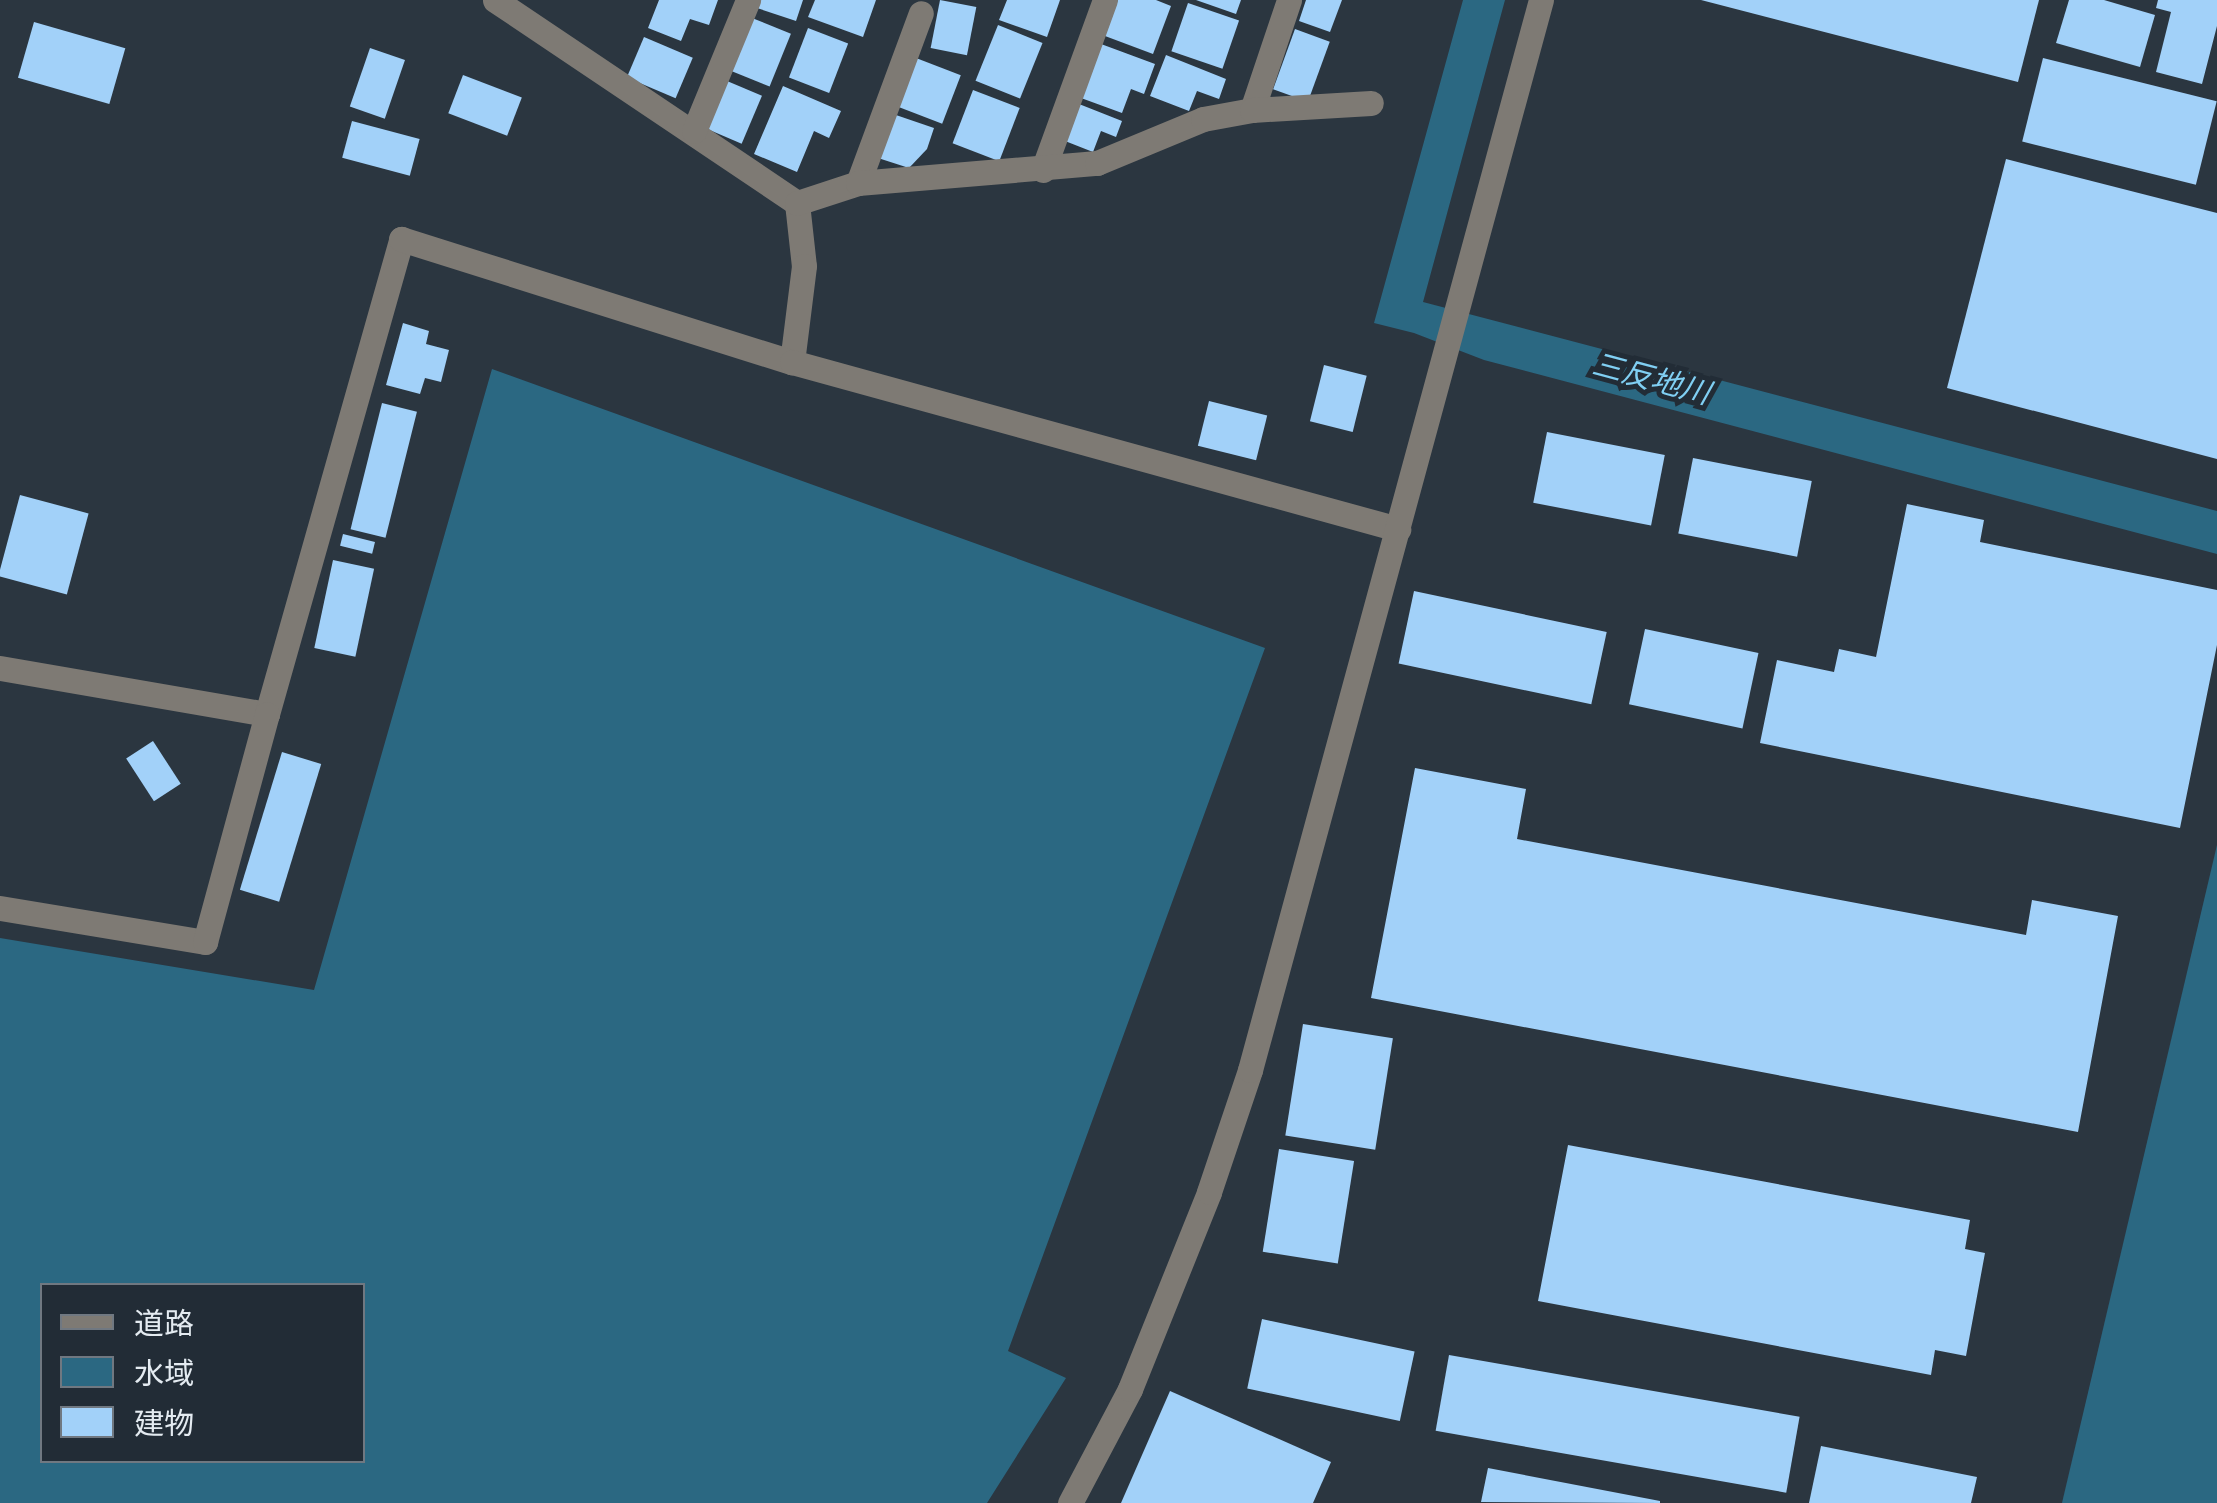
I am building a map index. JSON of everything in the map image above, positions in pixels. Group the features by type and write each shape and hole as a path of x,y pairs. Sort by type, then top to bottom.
{"street":[{"path":"495,0 797,203 804,266 792,362"},
{"path":"694,131 748,0"},
{"path":"1043,170 1105,0"},
{"path":"1252,110 1289,0"},
{"path":"1070,1503 1130,1389 1210,1192 1250,1070 1541,0"},
{"path":"858,183 921,12"},
{"path":"797,203 858,183 1097,163 1203,119 1252,110 1371,103"},
{"path":"0,908 206,942 401,239 792,362 1398,529"},
{"path":"0,668 267,714"}],"water":[{"name":"三反地川","path":"1463,0 1505,0 1423,302 2217,511 2217,554 1484,360 1414,333 1374,323"},
{"path":"492,369 1265,648 1008,1351 1066,1378 987,1503 0,1503 0,938 314,990"},
{"path":"2217,845 2217,1503 2062,1503"}],"building":[{"path":"659,0 718,0 709,25 690,19 681,41 648,28"},
{"path":"760,0 803,0 796,21 757,8"},
{"path":"815,0 876,0 863,37 808,17"},
{"path":"940,0 976,7 967,55 931,48"},
{"path":"1007,0 1060,0 1047,37 999,20"},
{"path":"1118,0 1156,0 1171,6 1153,54 1105,36"},
{"path":"1196,0 1241,0 1236,14"},
{"path":"1306,0 1342,0 1330,32 1299,21"},
{"path":"1701,0 2039,0 2018,82"},
{"path":"2069,0 2104,0 2155,15 2140,67 2056,43"},
{"path":"2158,0 2217,0 2217,26 2202,84 2156,72 2171,12 2156,8"},
{"path":"1188,3 1239,21 1222,69 1171,51"},
{"path":"752,18 791,34 770,87 731,71"},
{"path":"34,22 125,48 109,104 18,78"},
{"path":"998,25 1043,43 1020,99 976,81"},
{"path":"808,28 848,43 829,93 789,77"},
{"path":"1295,29 1330,42 1308,102 1273,89"},
{"path":"644,37 693,58 676,98 627,78"},
{"path":"1101,44 1155,64 1144,94 1131,89 1122,113 1081,98"},
{"path":"370,48 405,60 385,119 350,107"},
{"path":"1166,55 1226,79 1219,99 1197,91 1189,111 1150,96"},
{"path":"916,58 961,75 942,124 897,107"},
{"path":"2043,58 2217,101 2196,185 2022,141"},
{"path":"463,75 522,98 507,136 448,113"},
{"path":"727,81 762,96 742,144 707,129"},
{"path":"783,86 841,111 829,138 814,131 797,172 754,154"},
{"path":"973,90 1020,108 999,161 953,143"},
{"path":"1079,104 1122,121 1116,137 1101,131 1093,152 1065,141"},
{"path":"893,114 934,128 927,149 909,168 878,158"},
{"path":"352,121 420,139 410,176 342,158"},
{"path":"2006,159 2217,213 2217,459 1947,388"},
{"path":"403,323 429,331 426,344 449,350 441,382 425,378 420,394 386,385"},
{"path":"1324,365 1367,376 1353,432 1310,421"},
{"path":"1209,401 1267,416 1256,460 1198,446"},
{"path":"382,403 417,412 385,538 351,529"},
{"path":"1547,432 1665,455 1651,526 1533,503"},
{"path":"1693,458 1812,481 1797,557 1678,534"},
{"path":"20,495 89,513 67,595 0,577"},
{"path":"1907,504 1984,520 1980,542 2217,590 2217,645 2180,828 1760,743 1777,660 1834,672 1839,649 1876,657"},
{"path":"343,534 375,542 372,554 340,546"},
{"path":"333,560 374,569 355,657 314,648"},
{"path":"1414,591 1607,632 1591,704 1399,663"},
{"path":"1645,629 1758,653 1742,728 1629,704"},
{"path":"153,741 181,784 154,801 126,758"},
{"path":"282,752 321,764 279,902 240,890"},
{"path":"1415,768 1526,789 1517,839 2026,935 2032,900 2118,916 2078,1132 1371,998"},
{"path":"1303,1024 1393,1038 1375,1150 1285,1136"},
{"path":"1568,1145 1970,1220 1965,1249 1985,1253 1966,1356 1935,1350 1931,1375 1538,1301"},
{"path":"1279,1149 1354,1161 1338,1264 1263,1252"},
{"path":"1262,1319 1415,1351 1400,1421 1247,1388"},
{"path":"1449,1355 1800,1417 1786,1493 1436,1431"},
{"path":"1170,1391 1331,1462 1313,1503 1121,1503"},
{"path":"1821,1446 1977,1477 1971,1503 1809,1503"},
{"path":"1488,1468 1660,1501 1660,1503 1481,1502"}]}
